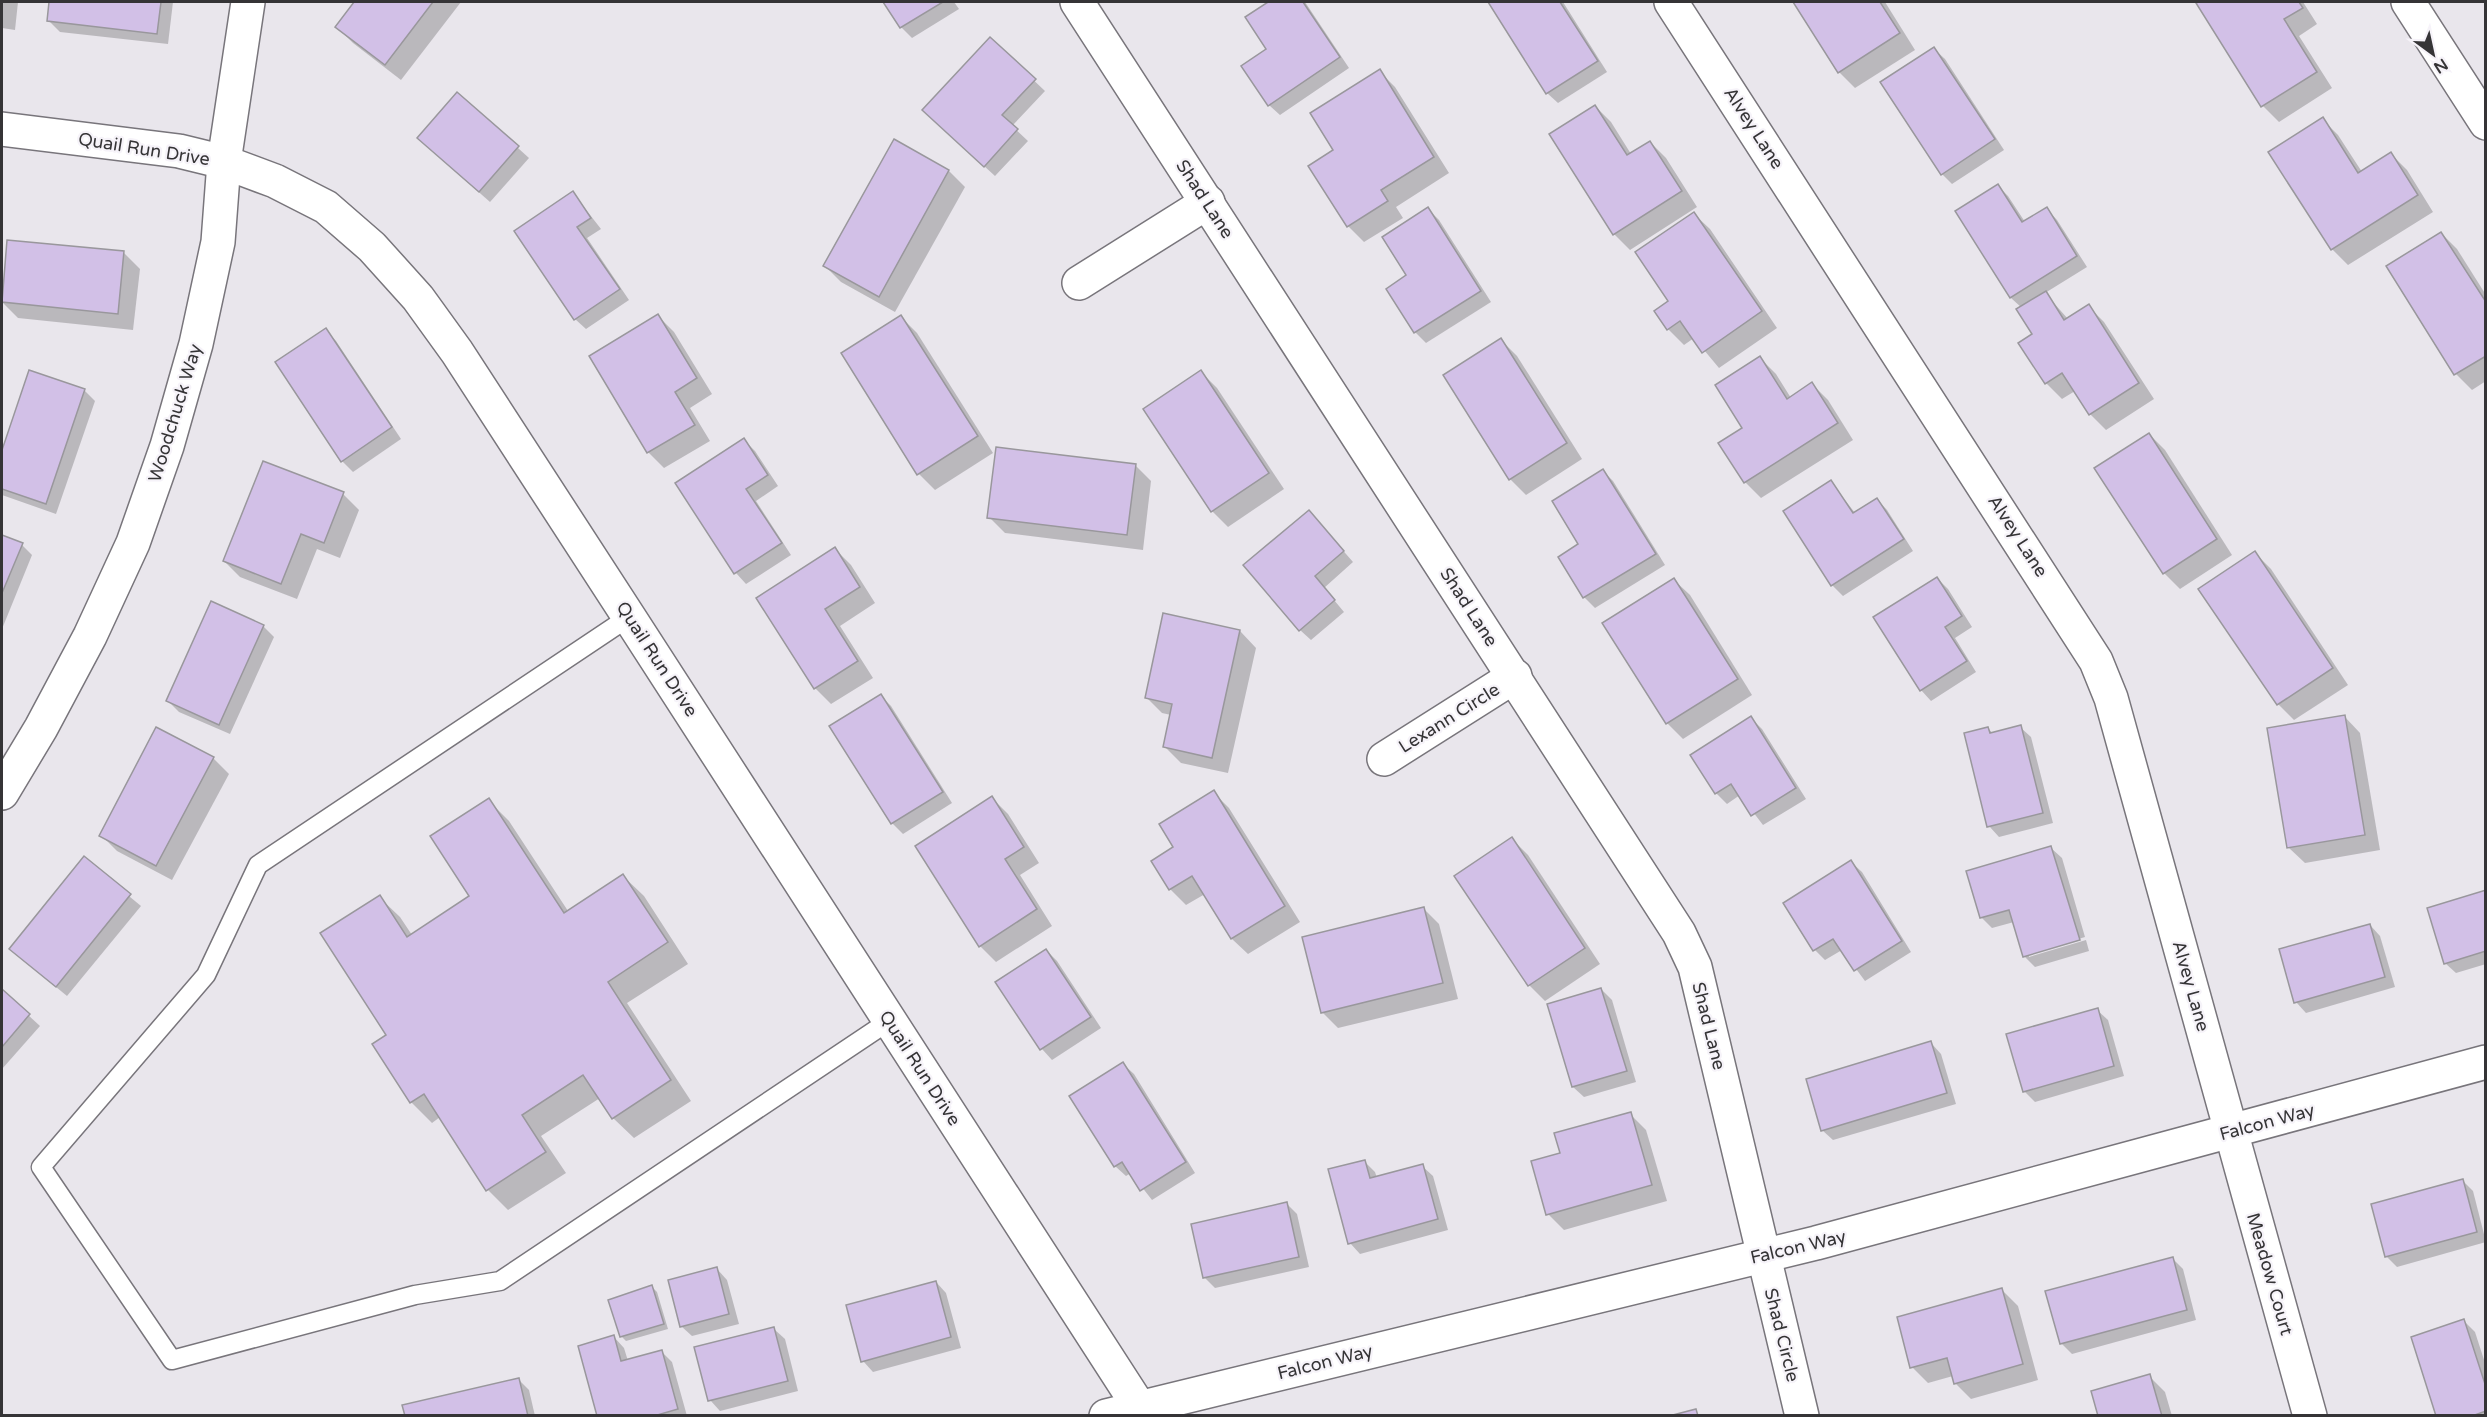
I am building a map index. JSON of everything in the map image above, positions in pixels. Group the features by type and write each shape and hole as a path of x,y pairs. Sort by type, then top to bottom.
{"street":[{"name":"Woodchuck Way","path":"2,793 41,729 90,636 132,543 164,457 196,344 218,242 224,162 248,2"},
{"name":"Shad Lane","path":"1077,2 1658,899 1695,967 1751,1198 1762,1255"},
{"name":"Alvey Lane","path":"1671,2 2096,661 2111,698 2230,1132"},
{"path":"2408,2 2486,123"},
{"name":"Quail Run Drive","path":"2,129 134,144 224,162 275,181 326,207 372,247 418,298 457,352 1142,1411"},
{"path":"1079,283 1208,202"},
{"name":"Lexann Circle","path":"1384,759 1515,676"},
{"name":"Falcon Way","path":"1106,1416 1142,1411 1816,1243 2486,1062"},
{"name":"Meadow Court","path":"2230,1132 2310,1416"},
{"name":"Shad Circle","path":"1762,1255 1802,1416"}],"lane":[{"path":"629,617 258,865 206,975 41,1167 172,1360 415,1295 500,1281 889,1021"}],"building":[{"path":"49,2 161,2 157,34 47,21"},
{"path":"354,2 433,2 385,65 335,27"},
{"path":"883,2 943,2 900,28"},
{"path":"1268,2 1303,2 1340,57 1268,106 1241,66 1266,49 1245,17"},
{"path":"1488,2 1560,2 1598,61 1546,94"},
{"path":"1793,2 1880,2 1900,33 1838,73"},
{"path":"2299,2 2303,8 2284,19 2317,72 2261,107 2196,3"},
{"path":"990,37 1036,79 1002,115 1018,129 984,167 922,110"},
{"path":"1934,47 1995,139 1941,175 1880,82"},
{"path":"1380,69 1434,157 1381,190 1388,201 1347,227 1308,166 1333,150 1310,113"},
{"path":"457,92 519,146 479,192 417,138"},
{"path":"1595,105 1627,155 1650,141 1682,191 1613,235 1549,134"},
{"path":"2323,117 2358,173 2391,152 2418,195 2331,250 2268,152"},
{"path":"894,139 949,170 879,297 823,266"},
{"path":"1998,184 2022,222 2047,207 2077,256 2010,298 1955,211"},
{"path":"573,191 591,218 577,227 620,289 574,320 514,231"},
{"path":"1428,207 1481,291 1414,333 1386,289 1406,275 1382,237"},
{"path":"1694,212 1762,311 1702,353 1680,321 1667,330 1654,311 1668,301 1635,252"},
{"path":"2441,232 2486,302 2486,356 2454,375 2386,266"},
{"path":"7,240 124,251 118,314 2,302"},
{"path":"2046,291 2064,320 2089,304 2139,383 2089,415 2062,373 2045,384 2018,343 2032,334 2016,309"},
{"path":"658,314 697,378 675,392 695,425 647,453 589,356"},
{"path":"901,315 978,436 917,475 841,353"},
{"path":"326,328 392,427 341,462 275,362"},
{"path":"1501,338 1567,443 1509,480 1443,375"},
{"path":"1760,356 1787,399 1812,382 1838,423 1744,483 1718,443 1742,428 1715,385"},
{"path":"29,370 85,389 46,504 2,489 2,450"},
{"path":"1201,370 1269,473 1211,512 1143,409"},
{"path":"2149,433 2217,539 2163,574 2094,468"},
{"path":"744,438 768,475 746,489 782,543 734,574 675,483"},
{"path":"996,447 1136,464 1127,535 987,518"},
{"path":"263,461 344,492 324,543 301,534 281,584 223,561"},
{"path":"1603,469 1656,554 1583,598 1558,557 1578,544 1552,501"},
{"path":"1831,480 1853,513 1877,498 1904,539 1831,586 1783,511"},
{"path":"1309,510 1344,551 1315,576 1335,600 1299,631 1243,565"},
{"path":"2,535 23,543 2,593"},
{"path":"835,547 860,587 825,609 858,661 814,689 756,598"},
{"path":"2255,551 2333,668 2277,705 2198,589"},
{"path":"1937,577 1962,616 1945,627 1967,661 1920,691 1873,617"},
{"path":"1674,578 1738,679 1666,724 1602,623"},
{"path":"211,601 264,625 219,725 166,701"},
{"path":"1163,613 1240,630 1212,758 1163,747 1172,704 1145,698"},
{"path":"881,694 943,792 891,824 829,726"},
{"path":"2345,715 2365,835 2287,848 2267,728"},
{"path":"1751,716 1796,788 1751,816 1731,784 1715,794 1690,755"},
{"path":"2021,725 2043,813 1987,827 1964,733 1988,727 1990,733"},
{"path":"156,727 214,757 156,866 99,836"},
{"path":"1214,790 1285,906 1231,939 1192,876 1169,890 1151,861 1173,847 1159,824"},
{"path":"992,796 1024,847 1005,859 1037,909 979,947 915,846"},
{"path":"489,798 564,913 623,874 668,942 608,982 671,1080 612,1119 583,1075 522,1115 546,1152 486,1191 424,1094 410,1103 372,1044 386,1035 320,933 380,895 407,937 469,896 430,836"},
{"path":"1512,837 1585,948 1528,986 1454,876"},
{"path":"2051,846 2080,940 2023,957 2009,910 1980,918 1966,871"},
{"path":"84,856 131,894 56,987 9,949"},
{"path":"1851,860 1902,941 1854,971 1833,939 1813,951 1783,903"},
{"path":"2486,890 2486,951 2444,964 2427,908"},
{"path":"1424,907 1443,983 1321,1013 1302,937"},
{"path":"2370,924 2385,977 2294,1003 2279,949"},
{"path":"1046,949 1091,1017 1040,1050 995,982"},
{"path":"1601,988 1627,1071 1572,1087 1547,1004"},
{"path":"2,989 30,1014 2,1047"},
{"path":"2098,1008 2114,1066 2023,1092 2006,1034"},
{"path":"1931,1041 1947,1093 1821,1131 1806,1079"},
{"path":"1123,1062 1186,1162 1140,1191 1122,1162 1114,1167 1069,1096"},
{"path":"1631,1112 1652,1185 1546,1215 1531,1161 1560,1153 1554,1133"},
{"path":"1365,1160 1370,1178 1423,1164 1438,1219 1348,1244 1328,1169"},
{"path":"2463,1179 2477,1232 2385,1257 2371,1204"},
{"path":"1287,1202 1299,1257 1203,1278 1191,1224"},
{"path":"2173,1257 2187,1310 2060,1344 2045,1291"},
{"path":"717,1267 729,1314 680,1327 668,1280"},
{"path":"936,1281 951,1337 861,1362 846,1305"},
{"path":"652,1285 664,1324 620,1337 608,1300"},
{"path":"2002,1288 2023,1364 1954,1384 1947,1358 1910,1368 1897,1317"},
{"path":"2464,1319 2486,1387 2486,1411 2472,1416 2436,1416 2411,1337"},
{"path":"774,1327 788,1381 708,1401 694,1347"},
{"path":"614,1335 621,1361 662,1350 678,1409 654,1416 597,1416 578,1346"},
{"path":"2150,1374 2162,1416 2098,1416 2091,1391"},
{"path":"519,1378 528,1416 405,1416 402,1405"},
{"path":"1696,1409 1698,1416 1669,1416"}]}
